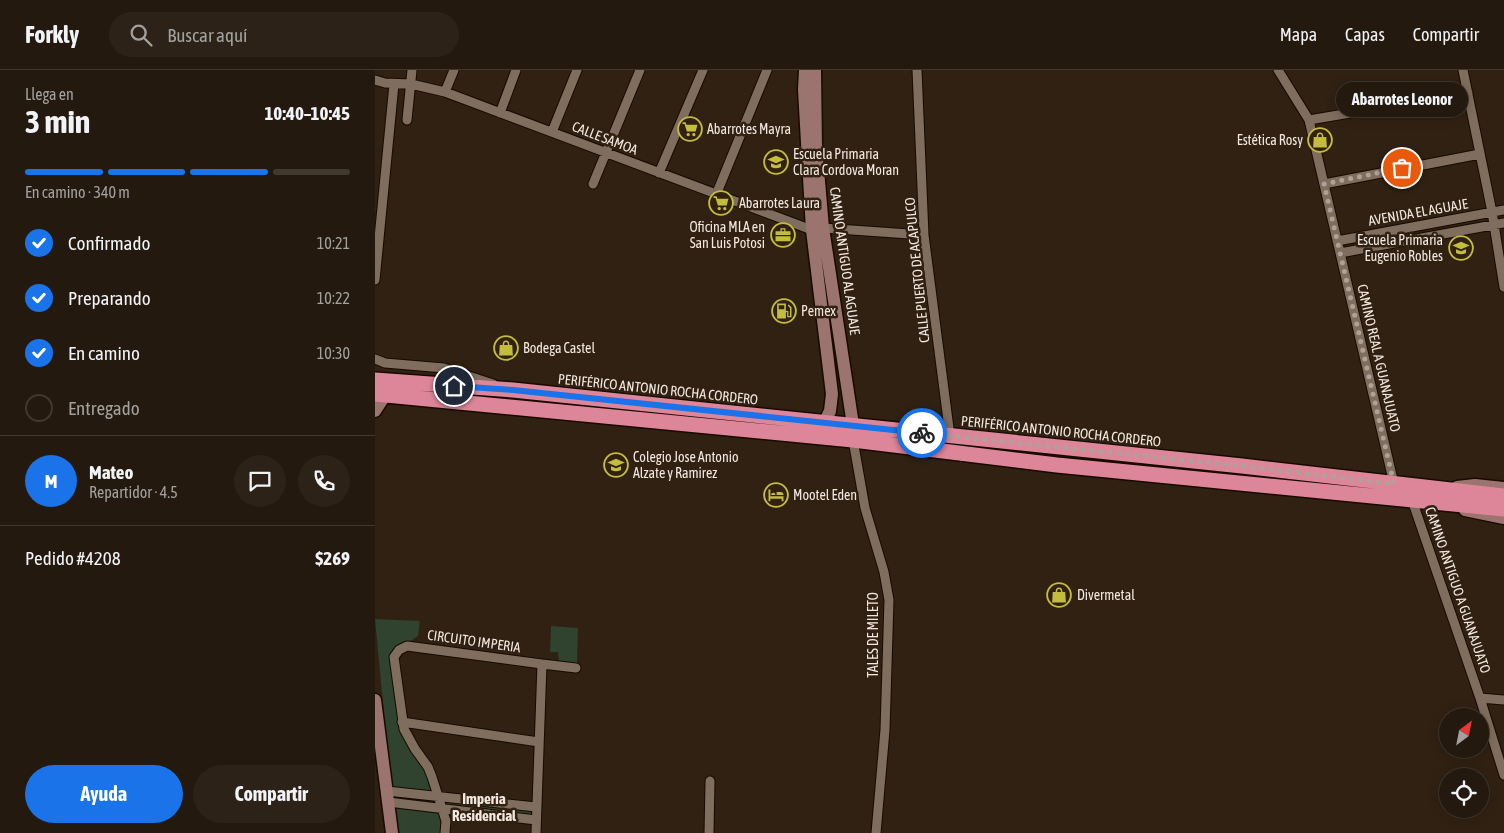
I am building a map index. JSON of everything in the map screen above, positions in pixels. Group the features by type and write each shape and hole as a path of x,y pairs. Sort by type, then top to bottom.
{"highway":[{"name":"PERIFÉRICO ANTONIO ROCHA CORDERO","path":"375,380 513,390 824,423 853,433 1057,465 1412,500 1436,496 1504,496"},
{"name":"PERIFÉRICO ANTONIO ROCHA CORDERO","path":"381,394 853,433 950,436 1394,484 1436,496 1504,509"}],"street":[{"path":"407,120 412,70"},
{"path":"445,92 454,70"},
{"path":"500,113 516,70"},
{"path":"553,132 577,70"},
{"path":"593,184 640,70"},
{"path":"659,173 703,70"},
{"path":"716,195 767,70"},
{"name":"CAMINO ANTIGUO AL AGUAJE","path":"805,70 806,119 818,229 832,394 831,411 824,423"},
{"name":"CAMINO ANTIGUO AL AGUAJE","path":"815,70 818,229 853,433"},
{"name":"CALLE PUERTO DE ACAPULCO","path":"917,70 924,234 950,436"},
{"name":"CAMINO REAL A GUANAJUATO","path":"1278,70 1309,120 1394,484"},
{"path":"1463,70 1492,212 1504,287"},
{"name":"CALLE SAMOA","path":"375,80 394,84 411,84 445,92 716,195 818,229 924,234"},
{"path":"375,280 377,229 394,84"},
{"path":"1309,120 1468,94"},
{"path":"1324,184 1480,154"},
{"name":"AVENIDA EL AGUAJE","path":"1337,241 1504,210"},
{"name":"AVENIDA EL AGUAJE","path":"1340,253 1504,223"},
{"path":"375,359 385,363 444,368 513,390"},
{"path":"375,411 381,394"},
{"name":"TALES DE MILETO","path":"853,433 865,508 884,572 889,600 885,730 876,833"},
{"path":"1436,496 1475,485 1504,488"},
{"path":"1436,496 1492,517 1504,518"},
{"name":"CAMINO ANTIGUO A GUANAJUATO","path":"1412,500 1480,698 1504,775"},
{"name":"CIRCUITO IMPERIA","path":"445,833 446,820 432,777 428,767 409,740 402,722 394,657 399,650 407,646 542,664"},
{"path":"536,833 542,664 576,668"},
{"path":"1480,698 1504,700"},
{"path":"375,700 392,799 392,833"},
{"path":"402,722 539,742"},
{"path":"709,833 710,781"},
{"path":"392,799 401,792 536,807"},
{"path":"392,799 442,809 536,820"}],"green space":[{"path":"375,619 420,621 418,636 397,648 400,721 420,758 434,793 391,787"},
{"path":"551,626 578,628 577,664 559,662 558,652 550,652"},
{"path":"446,801 530,811 532,814 445,805"},
{"path":"395,806 440,813 443,820 441,833 397,833"}],"way so far":[{"path":"922,433 1242,466 1394,484 1324,184 1402,168"}],"place":[{"name":"Abarrotes Mayra","path":"690,129"},
{"name":"Estética Rosy","path":"1320,140"},
{"name":"Escuela Primaria Clara Cordova Moran","path":"776,162"},
{"name":"Abarrotes Leonor","path":"1402,168"},
{"name":"Abarrotes Laura","path":"721,203"},
{"name":"Oficina MLA en San Luis Potosi","path":"783,235"},
{"name":"Escuela Primaria Eugenio Robles","path":"1461,248"},
{"name":"Pemex","path":"784,311"},
{"name":"Bodega Castel","path":"506,348"},
{"name":"Colegio Jose Antonio Alzate y Ramirez","path":"616,465"},
{"name":"Mootel Eden","path":"776,495"},
{"name":"Divermetal","path":"1059,595"}],"district":[{"name":"Imperia Residencial","path":"484,808"}],"route":[{"path":"454,386 513,390 922,433"}]}
